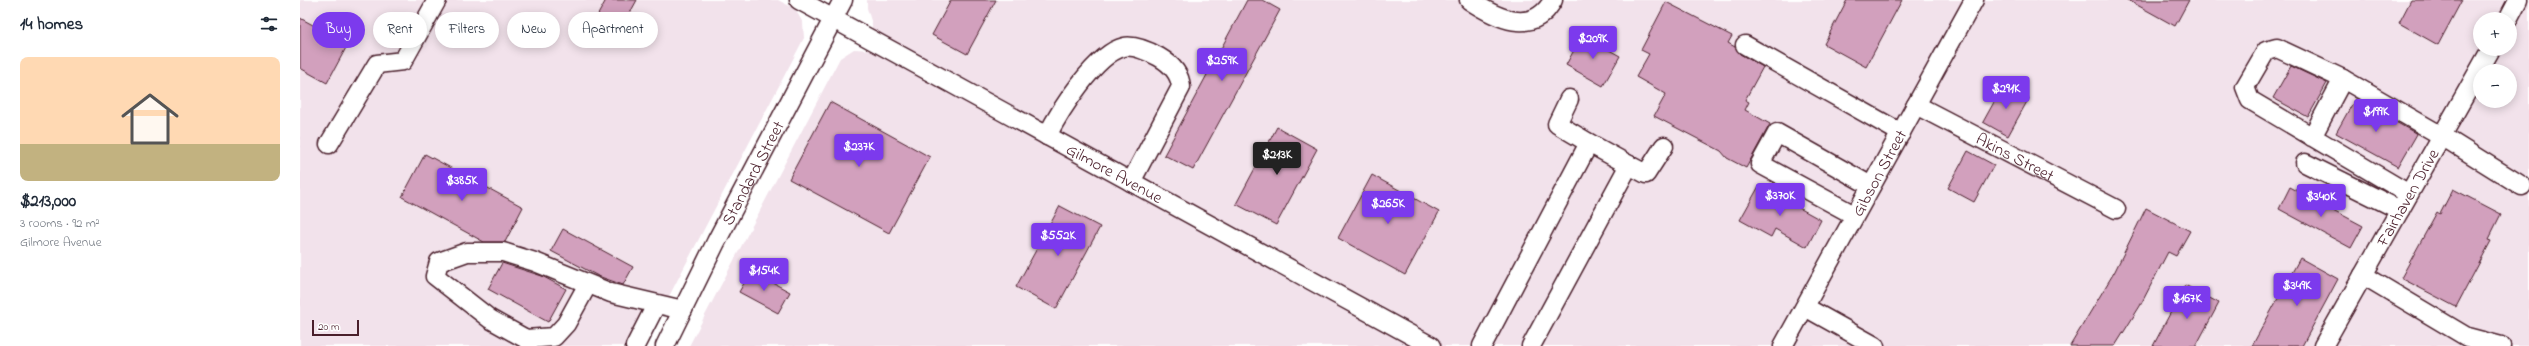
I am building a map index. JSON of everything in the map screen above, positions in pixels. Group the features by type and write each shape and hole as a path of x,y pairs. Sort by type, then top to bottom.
{"street":[{"path":"329,144 377,64 402,61 437,0"},
{"name":"Gilmore Avenue","path":"799,0 1431,346"},
{"name":"Standard Street","path":"665,346 716,242 843,0"},
{"path":"1469,0 1487,12 1514,22 1534,20 1546,13 1553,0"},
{"name":"Gibson Street","path":"1783,346 1974,0"},
{"path":"2512,12 2518,0"},
{"path":"1745,45 1900,133"},
{"path":"1047,136 1067,100 1108,56 1124,47 1134,48 1154,54 1168,63 1176,71 1180,79 1181,88 1131,182"},
{"path":"2409,194 2250,100 2245,87 2266,51 2277,48 2343,79 2442,136 2522,186"},
{"name":"Fairhaven Drive","path":"2323,346 2487,56"},
{"path":"2312,137 2343,79"},
{"path":"1569,99 1557,124 1646,174 1664,146"},
{"name":"Akins Street","path":"1916,105 2116,209"},
{"path":"1854,216 1760,164 1777,133 1871,186"},
{"path":"1482,346 1589,143"},
{"path":"2305,163 2400,210"},
{"path":"1532,346 1629,165"},
{"path":"588,284 566,324 554,337 541,342 526,339 490,319 435,276 439,262 467,252 503,252 535,262 620,296 683,310"},
{"path":"2363,275 2467,337 2501,346"},
{"path":"635,346 656,305"},
{"path":"1805,307 1875,346"}],"shaded area":[{"path":"300,0 778,0 795,9 803,23 804,38 643,346 300,346"},
{"path":"867,0 2529,0 2529,346 689,346 840,58 854,49 872,50 872,24 867,8"}],"building":[{"path":"606,0 637,0 630,12 599,12"},
{"path":"951,0 996,0 967,54 932,35"},
{"path":"1247,0 1262,0 1280,10 1193,170 1164,155"},
{"path":"1847,0 1902,0 1866,67 1824,44"},
{"path":"2128,0 2189,0 2175,26"},
{"path":"2411,0 2462,0 2438,45 2399,23"},
{"path":"1666,2 1732,36 1728,43 1735,47 1740,54 1763,67 1745,100 1749,102 1745,110 1770,124 1746,168 1727,158 1721,151 1654,116 1666,94 1636,77 1649,54 1641,50"},
{"path":"300,18 312,24 312,48 346,48 327,83 300,68"},
{"path":"1582,35 1620,56 1603,86 1566,65"},
{"path":"2291,66 2327,83 2308,117 2273,98"},
{"path":"2004,84 2029,98 2008,136 1983,122"},
{"path":"2355,99 2417,134 2398,167 2336,133"},
{"path":"830,102 930,157 889,233 789,179"},
{"path":"1277,127 1317,149 1276,225 1236,204"},
{"path":"1968,151 1994,165 1974,202 1948,188"},
{"path":"425,154 523,207 505,242 484,242 402,197"},
{"path":"1372,175 1439,212 1405,275 1338,238"},
{"path":"1759,186 1821,220 1807,247 1775,229 1771,237 1740,220"},
{"path":"2290,187 2363,226 2351,248 2279,209"},
{"path":"2453,189 2501,214 2488,240 2491,241 2456,307 2401,278 2437,212 2440,214"},
{"path":"1060,206 1100,227 1056,309 1016,287"},
{"path":"2146,208 2190,231 2176,256 2168,252 2140,306 2115,346 2070,346 2115,271"},
{"path":"563,229 633,267 623,285 598,276 551,251"},
{"path":"2300,258 2338,279 2302,346 2252,346"},
{"path":"502,263 542,276 566,289 548,322 488,289"},
{"path":"751,271 790,292 778,313 739,292"},
{"path":"2185,285 2219,303 2196,346 2153,346"}]}
